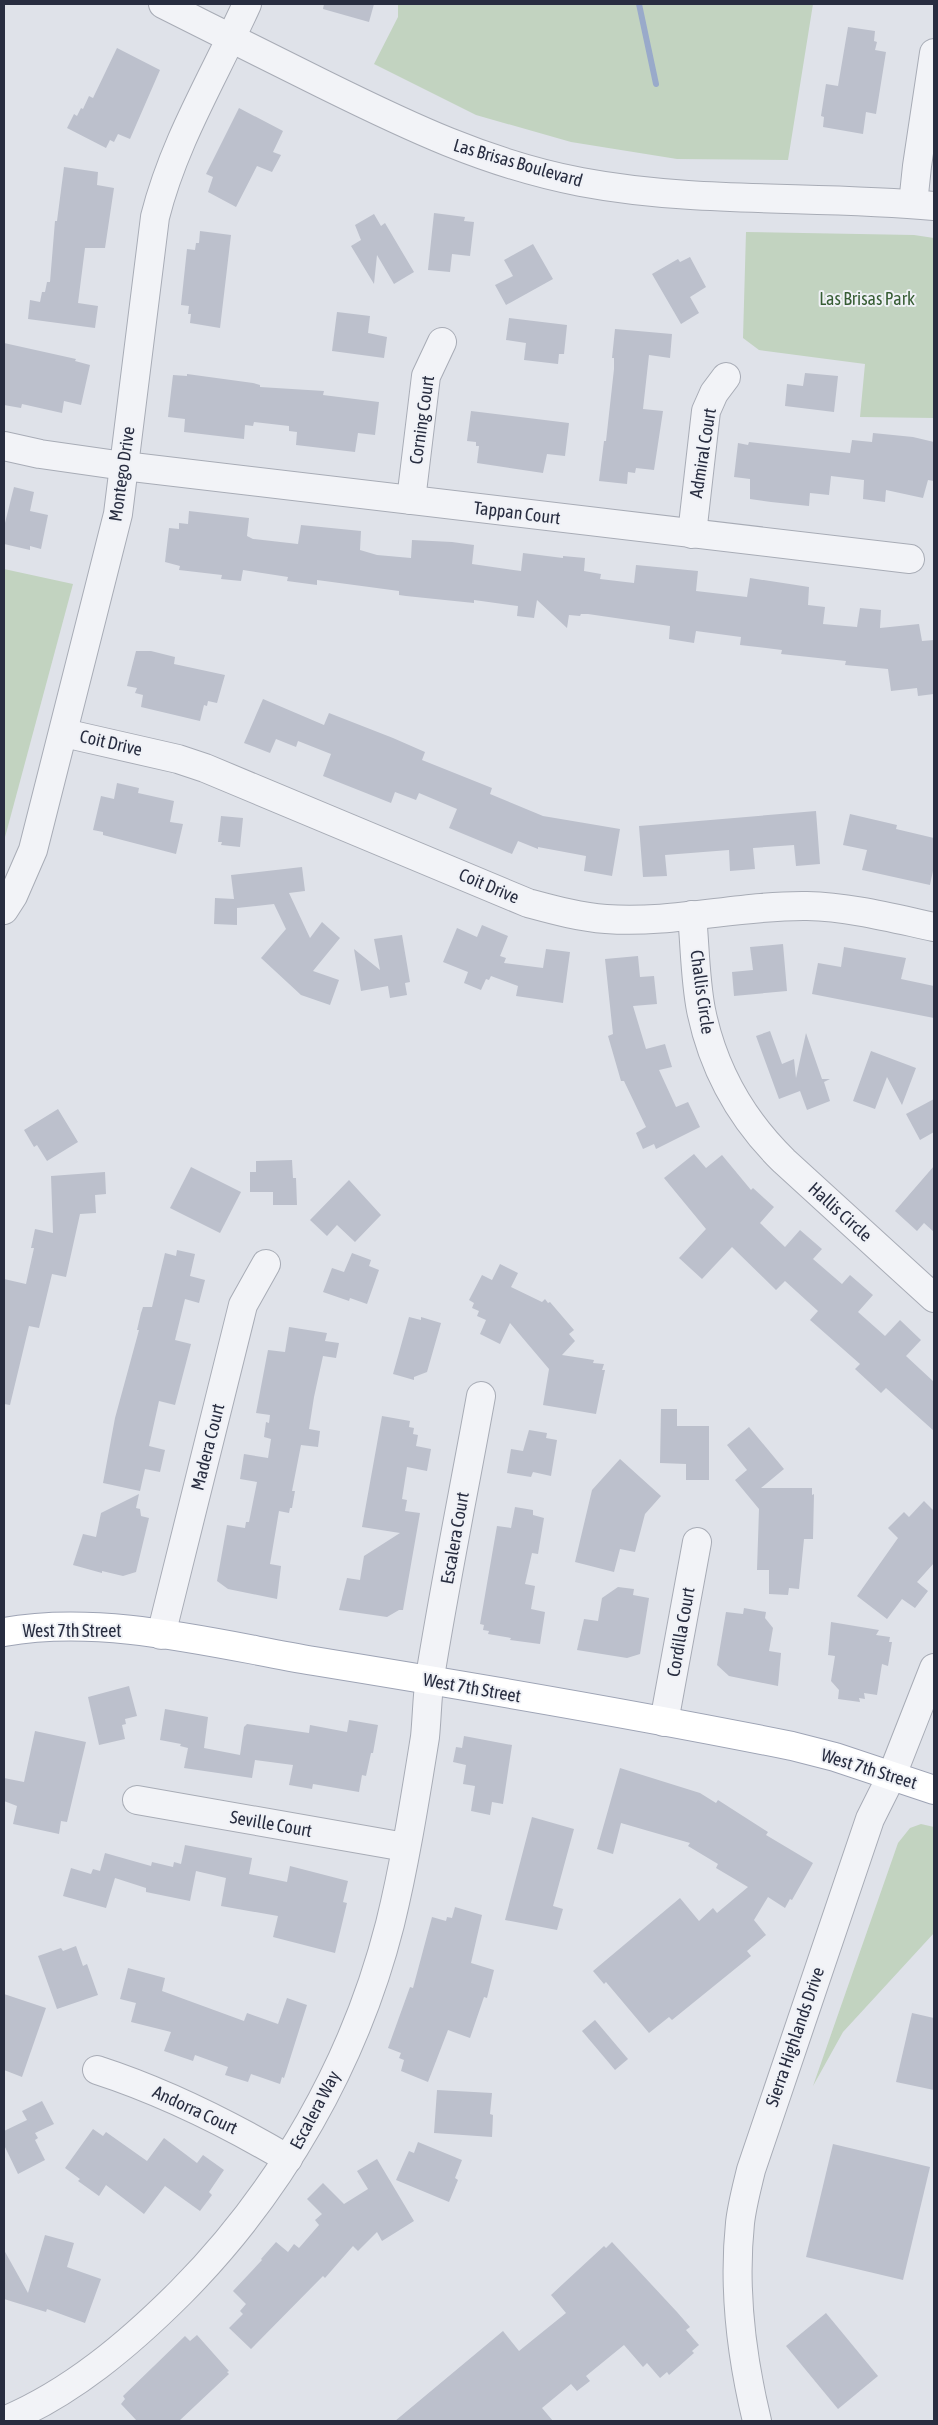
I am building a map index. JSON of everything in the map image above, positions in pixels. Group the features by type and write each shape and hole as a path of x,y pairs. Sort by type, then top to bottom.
{"main road":[{"name":"West 7th Street","path":"4,1632 48,1627 83,1627 161,1635 430,1680 792,1746 892,1775 934,1790"}],"street":[{"name":"Las Brisas Boulevard","path":"162,4 414,129 472,153 528,170 581,182 644,192 924,205"},
{"name":"Montego Drive","path":"4,910 13,896 33,850 118,514 155,217 164,182 178,146 247,4"},
{"path":"924,205 917,166 934,53"},
{"name":"Corning Court","path":"411,500 426,376 442,342"},
{"name":"Admiral Court","path":"692,534 706,411 714,393 726,376"},
{"name":"Tappan Court","path":"4,446 40,454 124,466 910,560"},
{"name":"Coit Drive","path":"64,733 178,758 206,768 528,903 567,914 607,919 692,915 806,906 842,908 934,927"},
{"name":"Challis Circle","path":"692,915 700,1008 709,1045 733,1098 766,1144"},
{"name":"Hallis Circle","path":"766,1144 924,1289"},
{"name":"Madera Court","path":"161,1635 243,1305 266,1264"},
{"name":"Escalera Court","path":"430,1680 481,1396"},
{"name":"Cordilla Court","path":"664,1722 697,1542"},
{"name":"Sierra Highlands Drive","path":"757,2421 740,2338 736,2279 740,2221 750,2170 870,1819 892,1775 934,1668"},
{"name":"Escalera Way","path":"4,2421 30,2410 64,2390 116,2352 161,2312 203,2270 244,2222 288,2159 320,2105 340,2064 372,1985 390,1924 425,1735 430,1680"},
{"name":"Seville Court","path":"137,1800 405,1847"},
{"name":"Andorra Court","path":"97,2070 179,2101 235,2128 288,2159"}],"green space":[{"path":"398,4 813,4 788,160 677,159 571,142 476,115 374,64 398,17"},
{"name":"Las Brisas Park","path":"746,232 914,235 934,238 934,418 860,417 865,364 759,350 743,338"},
{"path":"4,569 73,584 4,841"},
{"path":"921,1824 934,1827 934,1933 843,2032 813,2086 898,1843 910,1828"}],"building":[{"path":"324,4 374,4 369,22 323,9"},
{"path":"848,27 875,31 874,41 877,42 875,50 886,52 876,114 866,112 863,134 823,127 824,117 821,116 826,84 838,86"},
{"path":"117,48 160,70 130,139 118,134 114,142 110,140 106,148 67,128 74,114 77,116 81,108 83,109 89,96 93,98"},
{"path":"239,108 283,131 273,152 281,155 272,172 257,166 236,207 208,192 213,177 206,174"},
{"path":"64,167 98,172 97,185 114,188 105,248 85,248 78,303 98,306 95,328 28,319 30,300 40,302 47,282 50,282 55,221 57,221"},
{"path":"434,213 465,217 464,221 474,222 470,256 452,254 450,272 428,270"},
{"path":"374,214 381,226 385,223 414,272 394,284 377,255 374,284 351,246 361,240 355,225"},
{"path":"200,231 231,235 220,328 190,323 191,314 188,314 189,306 181,305 187,249 195,250 196,243 199,243"},
{"path":"533,244 553,279 506,305 495,285 513,276 504,260"},
{"path":"690,257 706,287 690,297 699,313 681,324 652,274 678,259 680,262"},
{"path":"337,312 370,316 368,333 387,337 384,358 332,351"},
{"path":"509,318 567,325 564,354 559,354 558,364 524,360 526,343 506,340"},
{"path":"615,329 672,334 670,358 649,355 643,409 663,411 654,470 636,468 635,473 628,472 627,484 599,481 604,441 606,441 614,369 614,358 612,358"},
{"path":"4,343 76,359 75,361 90,365 81,405 64,401 62,413 22,404 21,408 4,405"},
{"path":"805,373 838,376 834,412 785,406 787,384 803,386"},
{"path":"187,374 253,383 260,385 260,387 324,391 323,395 379,402 375,435 358,433 355,452 296,445 297,432 289,431 289,426 254,422 253,426 245,425 244,439 184,432 185,419 168,417 173,375 187,376"},
{"path":"471,411 569,423 565,456 547,454 543,473 477,463 479,446 476,446 476,442 467,441"},
{"path":"873,433 913,437 934,442 934,481 928,480 923,498 886,490 885,502 863,499 864,480 831,476 829,495 810,493 809,506 771,502 750,499 750,479 734,477 738,443 748,445 749,442 850,453 852,440 872,442"},
{"path":"14,487 34,492 30,511 48,515 41,549 30,546 30,550 4,544 4,527"},
{"path":"189,511 249,518 247,536 253,539 298,544 301,525 361,531 360,550 377,555 411,558 412,540 452,542 474,545 472,564 521,571 523,553 563,558 563,556 585,558 584,571 601,574 600,579 634,583 636,565 698,571 696,591 747,597 750,578 809,587 808,605 825,607 823,624 857,627 860,608 881,610 880,628 919,624 922,641 934,640 934,694 918,696 917,688 891,691 888,669 845,665 846,661 781,654 782,650 740,645 741,637 696,631 694,643 669,639 670,626 588,614 581,614 580,616 569,615 567,628 537,600 534,618 517,616 518,606 474,600 474,603 406,596 399,595 399,591 317,580 317,585 287,581 288,577 243,570 241,581 221,579 222,575 179,570 180,566 165,562 169,528 179,529 179,523 188,524"},
{"path":"136,651 151,651 175,657 174,664 225,675 217,703 208,701 207,706 204,705 200,721 141,707 143,695 135,693 137,688 127,686"},
{"path":"263,699 324,725 329,713 393,738 425,752 422,760 492,788 490,794 543,816 620,829 612,876 584,871 586,856 538,847 538,849 518,841 512,854 449,828 457,809 419,793 416,800 395,792 391,803 323,776 331,754 298,741 296,747 276,739 270,753 244,743"},
{"path":"117,783 139,788 138,793 174,801 170,822 183,824 176,854 103,835 103,832 93,830 101,796 114,799"},
{"path":"816,811 820,864 796,866 794,845 753,848 755,869 730,871 729,850 665,855 667,876 643,877 639,826"},
{"path":"850,814 897,825 896,829 934,838 934,866 930,885 862,870 867,850 843,845"},
{"path":"221,816 243,818 240,847 221,845 222,842 218,842"},
{"path":"302,867 305,891 289,893 310,938 322,922 340,938 313,971 339,980 330,1005 301,995 261,958 286,929 274,904 237,908 237,925 214,924 215,898 234,899 231,875"},
{"path":"482,925 508,936 500,956 506,958 504,963 543,968 546,949 570,952 563,1003 516,996 518,986 491,976 489,980 486,979 481,990 464,983 468,972 443,962 457,928 477,937"},
{"path":"402,935 410,982 405,983 407,995 390,998 388,986 361,991 354,949 380,970 374,939"},
{"path":"783,944 787,991 734,996 732,972 753,970 750,947"},
{"path":"844,947 906,958 901,979 934,986 934,1018 812,994 818,963 841,967"},
{"path":"638,956 640,977 654,976 657,1004 633,1006 646,1049 665,1044 672,1067 659,1070 676,1107 688,1102 700,1127 656,1149 654,1144 643,1149 636,1133 646,1127 624,1081 621,1081 608,1036 613,1034 605,959"},
{"path":"770,1031 782,1064 794,1059 796,1078 806,1033 822,1079 830,1079 824,1082 830,1101 807,1110 800,1091 779,1099 756,1036"},
{"path":"871,1051 916,1068 902,1105 887,1077 875,1109 853,1101"},
{"path":"934,1099 934,1132 920,1140 906,1114"},
{"path":"58,1109 78,1142 47,1161 37,1145 34,1147 24,1130"},
{"path":"694,1154 706,1168 722,1155 751,1190 753,1188 774,1207 760,1223 785,1247 800,1230 822,1249 813,1259 842,1284 850,1275 873,1295 858,1312 885,1336 900,1320 921,1340 906,1356 934,1382 934,1431 886,1388 881,1393 855,1369 860,1364 810,1320 818,1311 785,1281 776,1290 732,1247 702,1279 679,1258 706,1229 664,1178"},
{"path":"292,1160 293,1178 296,1178 297,1205 273,1205 273,1192 250,1192 250,1172 256,1172 256,1161"},
{"path":"934,1166 934,1232 924,1223 917,1231 895,1211"},
{"path":"191,1167 241,1192 220,1233 170,1208"},
{"path":"105,1172 106,1194 95,1195 96,1213 80,1214 66,1277 52,1274 39,1328 29,1326 10,1405 4,1404 4,1279 26,1284 34,1248 31,1248 35,1229 53,1233 51,1176"},
{"path":"349,1180 381,1215 355,1242 337,1225 327,1236 310,1220"},
{"path":"177,1250 195,1254 190,1276 205,1280 199,1303 185,1299 175,1340 191,1344 175,1405 159,1401 149,1446 165,1450 160,1472 145,1469 140,1491 103,1483 115,1418 139,1330 137,1330 141,1313 143,1307 152,1307 165,1253 176,1256"},
{"path":"352,1253 371,1260 369,1266 379,1270 367,1304 350,1298 349,1301 323,1292 332,1268 344,1272"},
{"path":"500,1264 518,1273 511,1287 542,1302 545,1299 548,1303 550,1302 574,1330 569,1334 575,1341 562,1355 594,1360 593,1363 604,1364 602,1370 605,1370 596,1414 543,1405 549,1369 510,1323 500,1344 480,1334 486,1320 477,1316 479,1311 472,1308 474,1303 469,1300 482,1275 492,1280"},
{"path":"409,1317 421,1320 421,1317 441,1323 427,1372 414,1377 414,1380 393,1374"},
{"path":"289,1327 327,1333 325,1341 339,1343 336,1358 323,1356 314,1397 309,1429 320,1431 318,1447 301,1445 292,1491 295,1491 292,1508 290,1508 289,1513 279,1511 270,1564 281,1566 277,1599 228,1589 217,1581 227,1525 245,1528 246,1522 249,1522 257,1482 240,1479 244,1454 268,1458 271,1439 264,1437 266,1422 269,1423 270,1415 256,1413 268,1350 285,1352"},
{"path":"661,1409 677,1409 677,1426 709,1426 709,1480 686,1480 686,1464 660,1463"},
{"path":"382,1416 410,1421 409,1427 414,1428 413,1434 418,1435 416,1446 431,1449 427,1471 407,1467 402,1499 407,1500 405,1511 420,1513 403,1610 399,1610 387,1617 339,1610 347,1578 360,1580 364,1556 400,1533 362,1527"},
{"path":"749,1427 784,1469 761,1488 812,1488 812,1495 814,1494 813,1539 804,1539 799,1589 789,1588 788,1595 769,1594 769,1570 757,1570 759,1509 735,1480 747,1470 727,1445"},
{"path":"529,1430 547,1433 546,1438 557,1440 551,1476 533,1472 531,1477 507,1473 511,1449 523,1451"},
{"path":"620,1459 661,1496 645,1514 635,1552 620,1549 614,1572 575,1562 592,1490"},
{"path":"139,1494 136,1508 140,1509 141,1516 149,1518 136,1572 123,1576 102,1571 102,1573 73,1565 83,1534 96,1537 101,1513"},
{"path":"924,1501 934,1511 934,1563 917,1582 928,1591 915,1608 902,1599 887,1619 857,1596 898,1538 888,1528 904,1512 909,1517"},
{"path":"515,1507 533,1510 533,1515 544,1518 538,1554 532,1553 525,1584 535,1586 531,1609 545,1612 540,1644 510,1640 511,1638 488,1634 489,1631 483,1630 484,1625 480,1624 497,1526 511,1528"},
{"path":"618,1587 634,1589 633,1595 649,1598 640,1654 627,1658 577,1650 584,1619 598,1621 602,1598"},
{"path":"744,1608 766,1612 765,1618 773,1628 769,1651 781,1653 778,1686 729,1676 717,1665 726,1612 743,1614"},
{"path":"831,1622 879,1630 876,1635 890,1637 889,1642 892,1642 888,1666 882,1664 877,1695 864,1693 865,1699 859,1698 860,1702 838,1699 839,1690 831,1681 835,1656 828,1655"},
{"path":"129,1686 137,1716 125,1719 126,1724 122,1725 125,1739 99,1745 88,1697"},
{"path":"165,1709 208,1717 204,1748 240,1755 244,1727 247,1724 309,1733 310,1725 347,1732 349,1720 378,1725 373,1753 371,1753 366,1776 362,1775 359,1792 313,1784 312,1789 289,1785 293,1765 255,1760 252,1778 184,1768 188,1748 180,1746 181,1744 160,1740"},
{"path":"35,1731 86,1742 67,1822 61,1821 59,1834 13,1824 17,1806 4,1801 4,1778 24,1782"},
{"path":"464,1736 512,1745 503,1804 492,1802 490,1815 471,1811 475,1786 463,1784 466,1765 453,1762 456,1747 462,1748"},
{"path":"620,1768 700,1793 716,1803 718,1800 768,1832 766,1835 813,1863 792,1900 790,1899 785,1908 768,1897 754,1920 766,1935 747,1951 751,1956 672,2020 669,2017 649,2033 606,1982 604,1984 593,1971 680,1898 699,1921 713,1908 717,1913 748,1887 716,1868 718,1864 688,1846 690,1843 621,1823 613,1854 597,1849"},
{"path":"532,1817 574,1829 553,1906 563,1909 557,1930 505,1920"},
{"path":"185,1845 252,1858 249,1874 287,1882 290,1866 348,1881 343,1902 347,1903 335,1953 273,1937 278,1916 221,1906 226,1878 196,1871 190,1901 146,1892 146,1888 115,1878 106,1908 63,1896 71,1868 91,1874 93,1869 100,1871 105,1853 151,1866 152,1862 173,1867 174,1862 181,1864"},
{"path":"455,1907 482,1915 471,1963 494,1970 487,1998 484,1997 470,2038 448,2030 428,2082 401,2071 404,2060 399,2058 401,2053 388,2048 410,1987 413,1988 432,1917 446,1921 447,1917 452,1918"},
{"path":"76,1946 83,1966 87,1964 98,1995 57,2009 38,1956 61,1948 63,1951"},
{"path":"128,1968 165,1978 162,1991 244,2021 247,2013 278,2024 287,1998 307,2005 284,2078 282,2077 280,2084 251,2074 248,2082 225,2075 228,2067 195,2055 193,2061 164,2051 171,2032 131,2022 136,2003 120,1999"},
{"path":"4,1994 46,2008 22,2077 4,2070"},
{"path":"912,2013 934,2018 934,2090 896,2082"},
{"path":"595,2020 628,2059 615,2070 582,2031"},
{"path":"437,2090 492,2093 490,2114 493,2115 492,2137 434,2133"},
{"path":"42,2101 54,2124 35,2133 38,2138 35,2140 45,2160 18,2174 4,2145 4,2131 27,2120 22,2111"},
{"path":"93,2129 103,2136 106,2132 147,2161 164,2138 197,2163 203,2155 224,2170 209,2192 212,2195 200,2211 165,2186 144,2214 106,2185 99,2196 78,2181 80,2179 65,2168"},
{"path":"418,2142 462,2160 455,2178 458,2180 449,2202 396,2180 409,2151 414,2153"},
{"path":"833,2144 930,2167 903,2280 806,2257"},
{"path":"377,2159 414,2221 382,2241 377,2232 358,2251 353,2246 325,2278 323,2276 251,2349 229,2328 243,2314 240,2311 246,2304 233,2291 276,2242 288,2252 294,2244 299,2248 319,2225 315,2220 322,2214 307,2199 323,2183 344,2204 368,2189 357,2171"},
{"path":"45,2235 74,2243 67,2267 101,2279 85,2323 47,2309 46,2312 4,2299 4,2250 28,2293"},
{"path":"612,2242 690,2327 686,2330 699,2345 692,2351 694,2353 669,2375 667,2372 660,2378 647,2363 643,2367 624,2345 586,2376 590,2381 577,2391 571,2384 542,2408 553,2421 395,2421 503,2331 519,2351 566,2313 551,2295 604,2246 606,2248"},
{"path":"826,2313 878,2376 838,2409 786,2346"},
{"path":"197,2335 229,2371 227,2372 229,2374 179,2421 137,2421 121,2404 125,2399 123,2396 185,2336 190,2341"}],"waterway":[{"path":"639,4 656,84"}]}
